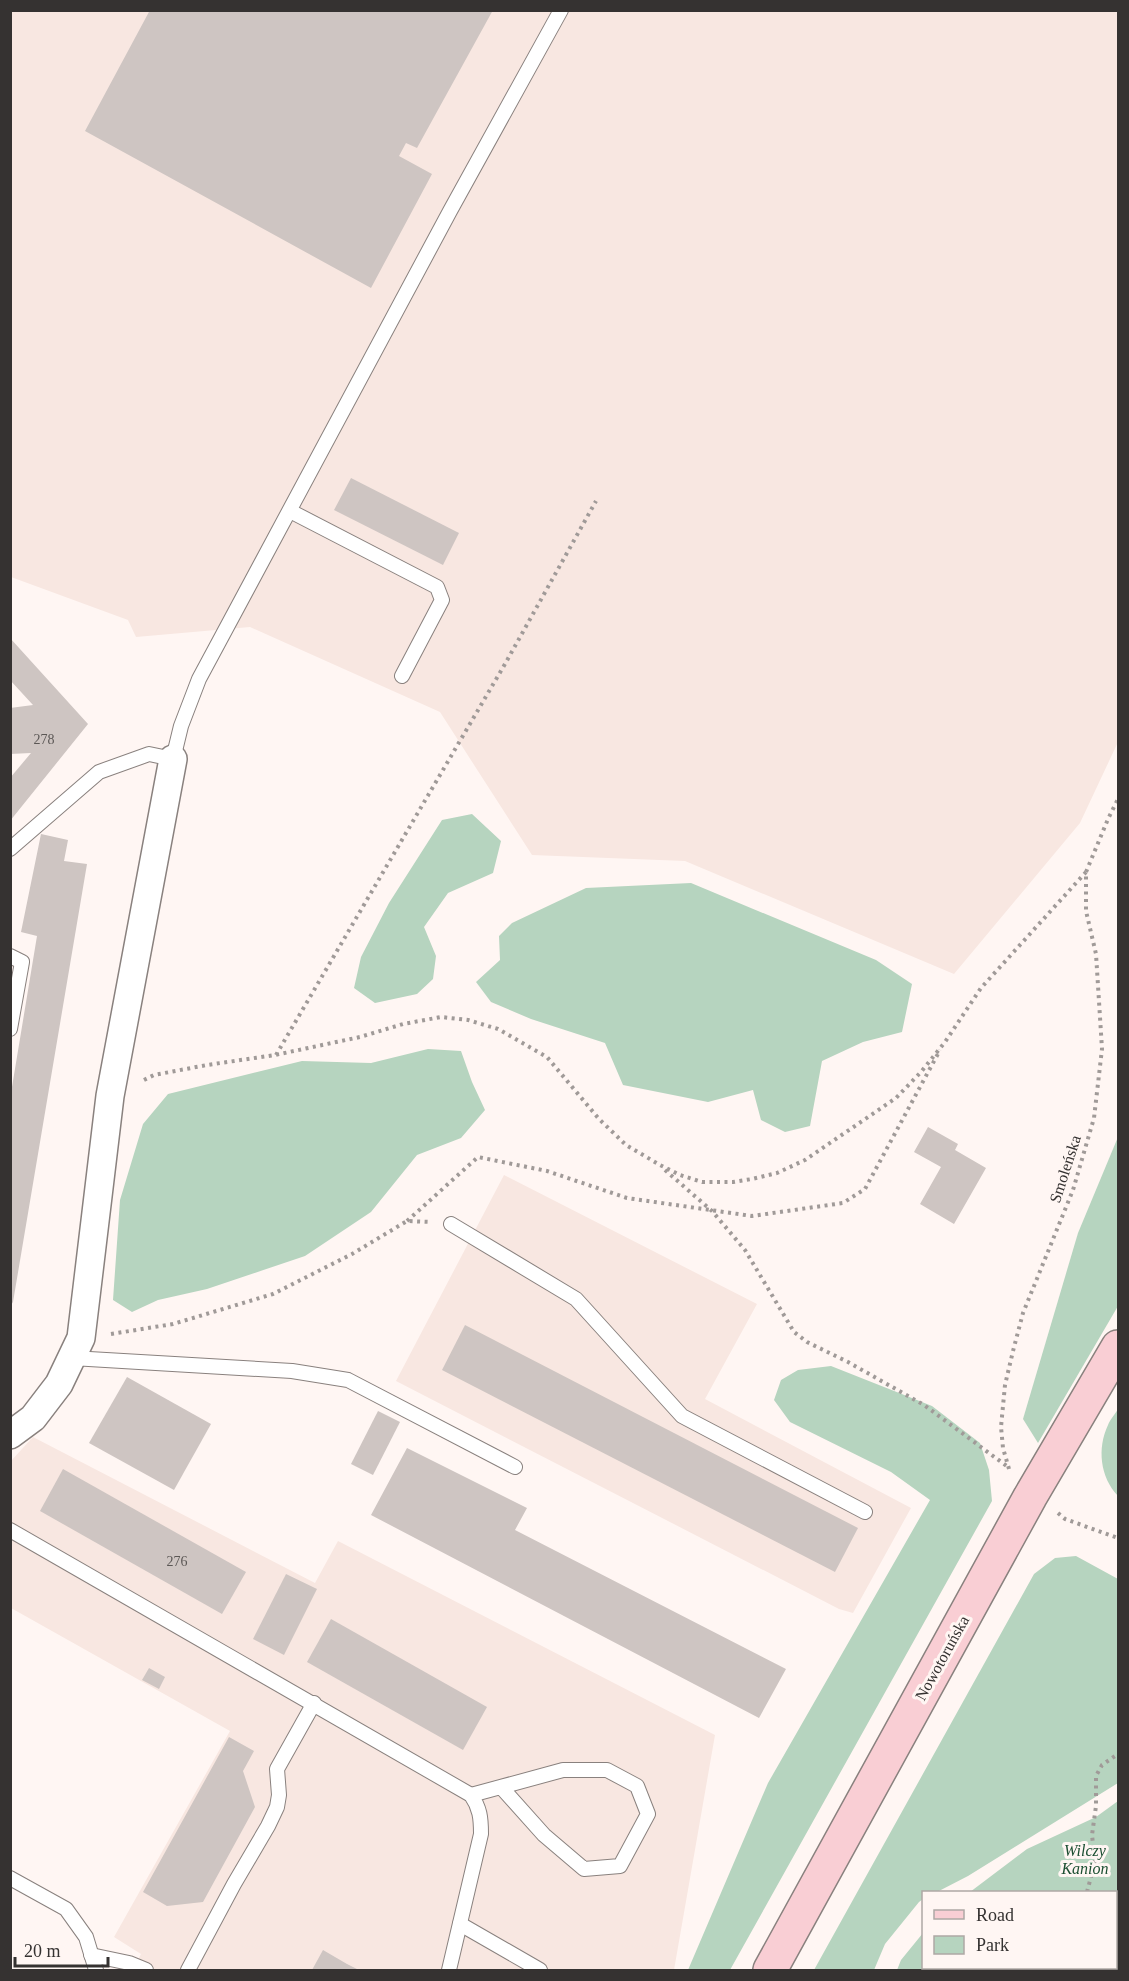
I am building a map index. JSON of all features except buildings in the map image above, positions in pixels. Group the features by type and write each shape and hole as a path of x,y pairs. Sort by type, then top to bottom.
{"main road":[{"name":"Nowotoruńska","path":"770,1971 1030,1497 1119,1347"}],"street":[{"path":"10,1435 33,1418 59,1384 76,1348 110,1096 172,759"}],"lane":[{"path":"10,849 99,772 148,754 172,759 181,726 199,679 450,211 561,10"},
{"path":"290,511 436,587 442,600 402,676"},
{"path":"10,956 22,962 10,1029"},
{"path":"451,1224 576,1299 682,1416 865,1512"},
{"path":"76,1348 292,1371 348,1380 515,1467"},
{"path":"10,1530 471,1795 479,1807 481,1834 449,1971"},
{"path":"188,1971 277,1807 279,1795 277,1769 314,1703"},
{"path":"471,1795 563,1770 607,1770 637,1786 648,1814 620,1866 584,1869 544,1835 501,1787"},
{"path":"10,1878 66,1909 86,1937 96,1971"},
{"path":"460,1924 540,1971"},
{"path":"91,1955 129,1964 146,1971"}],"path":[{"path":"275,1055 506,664 596,501"},
{"name":"Smoleńska","path":"1119,799 1086,872 1086,911 1096,954 1102,1049 1094,1118 1073,1190 1023,1312 1005,1385 1001,1426 1008,1467 1018,1484 1030,1497 1065,1519 1119,1538"},
{"path":"110,1096 154,1075 275,1055 441,1017 468,1020 498,1029 547,1057 599,1119 626,1145 660,1165 702,1182 733,1182 752,1179 805,1161 896,1098 945,1042 981,988 1086,872"},
{"path":"76,1348 172,1324 273,1294 352,1254 407,1221 478,1157 547,1171 627,1198 712,1211 752,1215 843,1203 865,1189 945,1042"},
{"path":"660,1165 712,1211 746,1251 794,1332 807,1342 848,1362 924,1405 1008,1467"},
{"path":"407,1221 451,1224"},
{"path":"1088,1891 1095,1862 1092,1835 1096,1806 1096,1776 1102,1765 1119,1754"}],"shaded area":[{"path":"10,11 1118,11 1118,742 1080,823 954,974 685,861 532,855 440,712 250,627 136,637 128,620 11,577"},
{"path":"504,1175 757,1304 705,1399 911,1508 853,1613 839,1609 396,1381"},
{"path":"33,1437 315,1583 338,1541 715,1735 674,1970 133,1970 141,1954 114,1937 230,1731 11,1608 10,1462"}],"green space":[{"path":"472,814 501,841 493,873 448,893 424,927 436,956 433,979 417,994 375,1003 354,988 361,957 389,903 442,820"},
{"path":"691,883 876,960 912,984 902,1032 863,1042 822,1061 810,1126 785,1132 761,1120 753,1090 708,1102 623,1085 605,1043 531,1019 491,1002 476,982 500,960 499,936 512,923 586,888"},
{"path":"428,1049 461,1051 485,1110 461,1138 417,1155 371,1212 305,1256 207,1289 158,1300 132,1312 113,1300 120,1200 143,1124 168,1094 302,1061 371,1063"},
{"path":"1118,1137 1118,1306 1038,1443 1023,1419 1078,1233"},
{"path":"831,1366 932,1406 980,1443 989,1470 992,1501 730,1970 688,1970 768,1783 930,1500 891,1472 790,1422 774,1400 781,1380 798,1370"},
{"path":"1118,1409 1118,1496 1104,1471 1102,1443 1109,1423"},
{"path":"1076,1556 1118,1579 1118,1783 968,1876 939,1891 922,1891 922,1900 885,1944 874,1970 814,1970 1034,1574 1055,1558"},
{"name":"Wilczy Kanion","path":"1118,1801 1118,1970 897,1970 901,1960 922,1934 922,1969 1117,1969 1117,1891 971,1891 1027,1849 1096,1817"}]}
